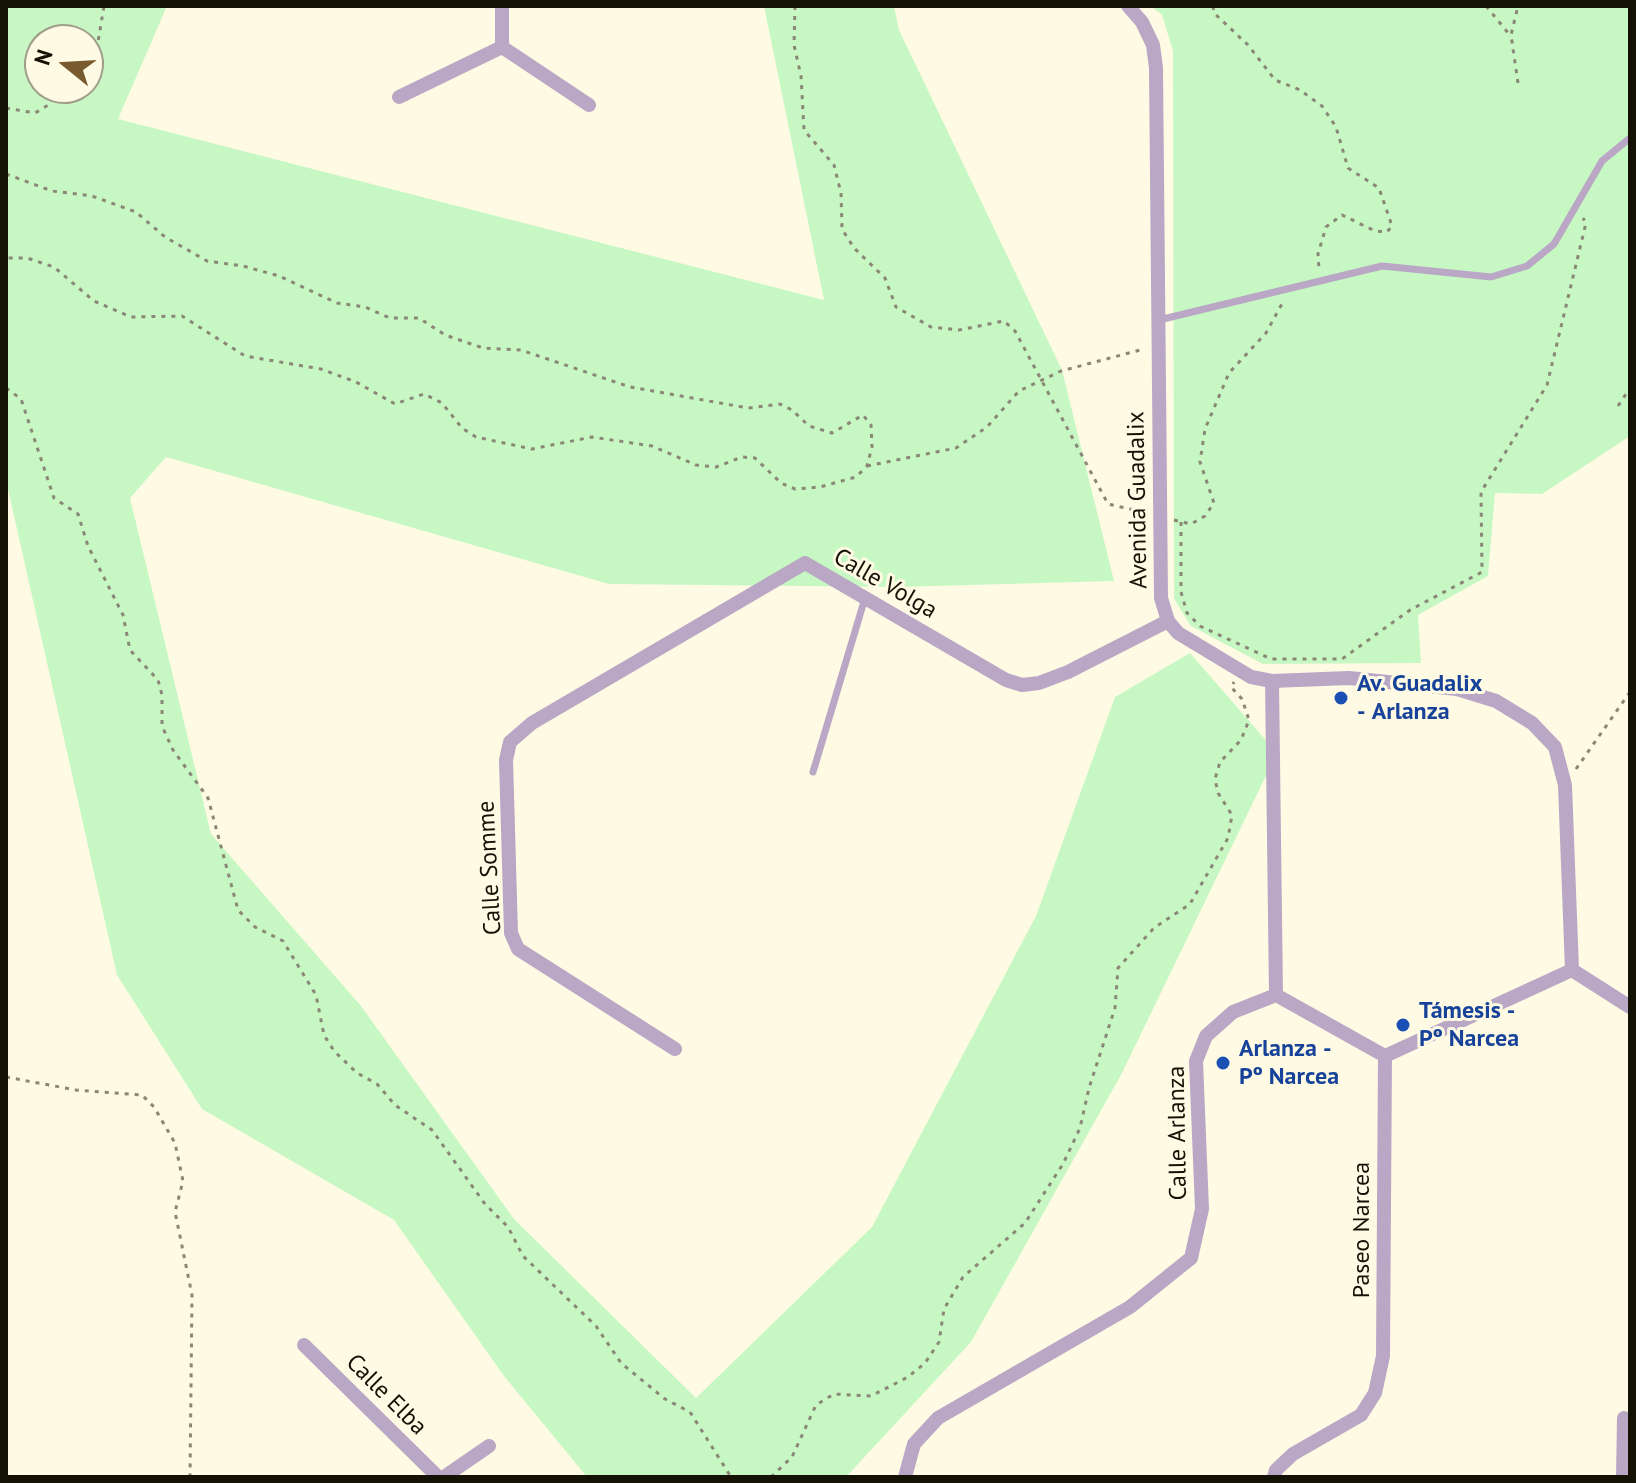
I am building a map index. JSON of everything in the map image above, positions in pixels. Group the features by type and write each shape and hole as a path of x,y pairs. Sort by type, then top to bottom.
{"street":[{"path":"502,6 502,47"},
{"name":"Avenida Guadalix","path":"1128,6 1142,22 1153,45 1156,68 1161,598 1168,621 1178,633 1251,677 1272,681 1349,678 1457,689 1496,701 1532,723 1555,747 1565,785 1572,970"},
{"path":"399,97 502,47"},
{"path":"502,47 589,105"},
{"name":"Calle Volga","path":"510,742 532,723 805,563 1006,680 1022,685 1039,683 1068,672 1168,621"},
{"path":"1272,681 1276,995 1385,1056 1572,970 1630,1007"},
{"name":"Calle Somme","path":"510,742 506,760 511,933 518,949 675,1049"},
{"name":"Calle Arlanza","path":"905,1477 914,1444 938,1418 1130,1307 1191,1258 1202,1209 1196,1061 1206,1036 1233,1012 1276,995"},
{"name":"Paseo Narcea","path":"1274,1477 1276,1470 1293,1454 1361,1415 1375,1393 1383,1356 1385,1056"},
{"name":"Calle Elba","path":"304,1345 438,1477"},
{"path":"1623,1477 1624,1418"},
{"path":"444,1477 489,1446"}],"lane":[{"path":"1159,320 1382,266 1491,277 1527,266 1554,244 1573,206 1602,161 1630,138"},
{"path":"813,772 865,598"}],"path":[{"path":"795,6 794,45 801,76 804,130 834,165 841,193 842,229 854,248 885,278 896,307 931,327 959,330 1004,321 1015,331 1108,504 1191,524 1205,516 1214,503 1200,462 1205,429 1229,373 1266,333 1291,289"},
{"path":"1213,6 1214,13 1248,45 1275,80 1300,90 1322,106 1336,127 1348,168 1379,188 1392,226 1387,232 1375,231 1342,215 1326,227 1318,254 1320,281"},
{"path":"1486,6 1511,35"},
{"path":"1518,6 1511,35 1518,83"},
{"path":"6,108 35,113 50,104"},
{"path":"6,174 52,191 92,196 136,212 165,237 207,261 279,276 337,303 365,307 390,318 419,318 445,335 483,348 521,350 630,387 748,408 780,404 809,426 832,433 863,415 871,425 872,447 867,466 856,477 820,487 795,489 781,483 755,458 742,457 716,467 696,465 652,446 592,437 532,449 476,437 462,428 442,403 424,394 395,404 356,382 321,369 245,356 182,316 131,317 94,301 54,267 27,258 6,258"},
{"path":"1181,522 1181,592 1187,613 1200,626 1271,659 1342,659 1410,610 1482,572 1481,492 1547,385 1586,223 1573,206"},
{"path":"867,466 956,448 987,427 1019,391 1061,371 1159,345"},
{"path":"6,388 21,399 54,498 78,514 88,546 123,615 130,650 158,680 162,695 162,726 173,750 208,798 238,910 255,927 283,941 316,995 324,1035 334,1051 357,1073 377,1084 395,1105 432,1130 485,1204 508,1227 523,1256 596,1326 621,1363 665,1399 690,1412 731,1477"},
{"path":"1618,406 1630,388"},
{"path":"771,1477 792,1457 816,1405 834,1394 871,1396 908,1377 925,1363 939,1342 944,1309 963,1277 1025,1223 1063,1164 1080,1128 1089,1088 1115,1008 1118,968 1154,928 1190,904 1228,838 1232,815 1218,793 1215,779 1220,762 1241,740 1249,720 1242,699 1231,687 1249,651"},
{"path":"1565,785 1630,692"},
{"path":"6,1077 76,1090 142,1095 154,1107 175,1143 183,1181 175,1212 192,1295 190,1477"}],"green space":[{"path":"6,6 167,6 118,119 824,300 764,6 894,6 899,30 1062,370 1114,581 899,587 609,584 166,457 130,498 211,834 361,1006 514,1219 696,1398 872,1227 1036,916 1115,697 1190,653 1277,753 1122,1073 971,1342 846,1477 587,1477 504,1376 394,1220 202,1109 117,975 6,480"},
{"path":"1151,6 1630,6 1630,436 1542,494 1495,493 1488,576 1418,615 1421,663 1263,664 1191,626 1174,599 1173,51 1162,15"}],"place":[{"name":"Av. Guadalix - Arlanza","path":"1341,698"},
{"name":"Támesis - Pº Narcea","path":"1403,1025"},
{"name":"Arlanza - Pº Narcea","path":"1223,1063"}]}
